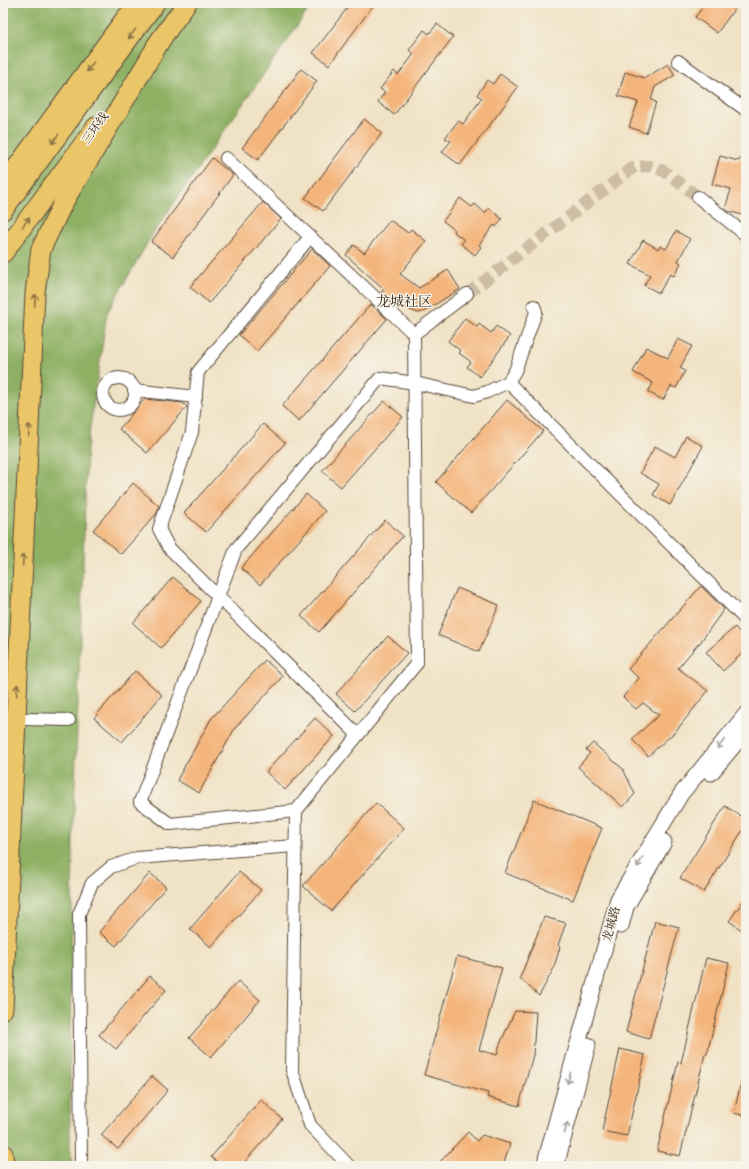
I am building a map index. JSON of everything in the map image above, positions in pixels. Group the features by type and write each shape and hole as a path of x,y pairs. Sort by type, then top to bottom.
{"highway":[{"path":"3,186 125,19 140,3"},
{"path":"3,210 155,3"},
{"name":"三环线","path":"3,253 187,3"},
{"path":"3,1009 35,300 41,250 64,200 163,36"},
{"path":"3,1154 4,1166"}],"street":[{"path":"678,61 746,110"},
{"path":"226,158 414,334 418,663 296,811 292,1070 310,1125 349,1166"},
{"path":"698,197 746,235"},
{"path":"310,237 198,372 192,432 160,529 169,548 358,736"},
{"path":"414,334 468,294"},
{"path":"296,811 170,824 140,802 236,549 380,378 415,383 474,396 488,392 508,382 515,371 536,312 534,306"},
{"path":"508,382 746,620"},
{"path":"134,390 196,397"},
{"name":"龙城路","path":"544,1166 618,899 681,794 746,714"},
{"path":"24,719 68,720"},
{"name":"龙城路","path":"556,1166 626,907 688,801 746,731"},
{"path":"81,1166 79,914 92,883 111,867 137,858 295,846"}],"green space":[{"path":"3,3 313,3 152,235 107,313 87,448 73,843 70,1152 73,1166 3,1166"}],"building":[{"path":"351,3 375,3 329,65 313,53"},
{"path":"706,3 739,3 717,33 695,17"},
{"path":"437,24 453,37 394,115 378,102 385,92 380,89 394,71 398,75 414,54 409,50 424,30 429,34"},
{"path":"668,64 675,75 655,87 651,100 656,102 646,133 629,127 638,102 618,96 625,72 645,78"},
{"path":"301,69 317,81 258,160 242,148"},
{"path":"500,74 518,87 460,165 442,152 451,141 445,138 458,121 463,124 482,98 477,95 487,80 493,84"},
{"path":"364,119 382,133 323,211 305,198"},
{"path":"746,155 746,216 725,209 731,189 712,184 720,156 738,161"},
{"path":"212,158 233,175 173,257 151,242"},
{"path":"460,198 472,207 475,204 485,213 489,208 502,219 496,227 494,225 479,245 481,247 475,255 461,244 464,240 454,232 455,230 443,221"},
{"path":"263,202 281,219 209,303 190,287"},
{"path":"390,220 408,233 411,229 426,241 400,274 419,288 448,270 460,289 423,312 418,313 400,305 397,308 381,293 384,289 346,255 354,245 364,253"},
{"path":"676,231 690,239 678,261 681,263 674,276 670,274 659,293 644,285 650,275 630,264 643,240 658,249 660,246 666,249"},
{"path":"312,249 330,266 257,351 239,335"},
{"path":"371,304 387,319 299,421 282,406"},
{"path":"465,318 477,327 479,324 491,333 496,326 510,336 480,377 467,367 471,362 459,353 461,351 448,341"},
{"path":"678,339 692,346 680,368 685,371 676,388 671,386 663,400 648,392 653,383 633,372 646,347 668,358"},
{"path":"145,399 183,403 187,407 147,453 119,429"},
{"path":"507,400 543,431 471,513 436,482"},
{"path":"384,401 403,417 341,487 322,471"},
{"path":"263,424 285,443 206,532 184,513"},
{"path":"686,436 703,446 670,505 653,495 659,484 640,473 655,446 675,457"},
{"path":"133,483 159,506 157,513 121,554 93,530"},
{"path":"306,494 325,511 260,585 241,568"},
{"path":"385,520 403,536 319,632 301,616"},
{"path":"173,577 201,601 161,648 133,623"},
{"path":"701,586 724,609 699,644 678,668 708,691 675,732 648,756 632,739 659,715 643,703 636,709 623,697 639,678 628,669"},
{"path":"457,588 499,605 479,652 438,635"},
{"path":"735,627 746,640 746,650 723,671 706,652"},
{"path":"388,636 407,653 355,711 336,694"},
{"path":"265,660 283,676 235,728 199,793 177,780 211,719"},
{"path":"135,671 162,695 122,742 94,718"},
{"path":"315,718 334,736 285,790 266,772"},
{"path":"593,743 623,769 635,794 623,807 578,767 590,753 586,750"},
{"path":"534,800 602,828 573,900 505,873"},
{"path":"376,803 404,828 331,911 303,886"},
{"path":"725,806 746,819 746,825 704,892 680,878"},
{"path":"239,872 261,890 211,947 190,929"},
{"path":"150,873 166,887 116,946 99,932"},
{"path":"746,897 746,933 729,921"},
{"path":"544,917 566,923 558,945 560,947 553,970 539,996 520,978"},
{"path":"655,921 679,927 649,1039 626,1032"},
{"path":"457,956 502,968 479,1050 497,1055 500,1044 515,1011 536,1012 533,1055 519,1106 487,1097 488,1093 424,1075"},
{"path":"706,958 729,963 680,1156 657,1151 678,1062 681,1063"},
{"path":"150,976 166,990 116,1049 99,1035"},
{"path":"238,981 260,1000 211,1057 189,1038"},
{"path":"620,1049 645,1055 627,1136 602,1131"},
{"path":"152,1076 168,1090 118,1149 101,1135"},
{"path":"742,1078 746,1079 746,1116 734,1113"},
{"path":"261,1100 282,1119 241,1166 222,1166 211,1157"},
{"path":"468,1132 477,1141 482,1135 510,1144 503,1166 436,1166"}],"tunnel":[{"path":"467,294 634,167 649,166 664,171 698,197"}],"district":[{"name":"龙城社区","path":"404,301"}]}
